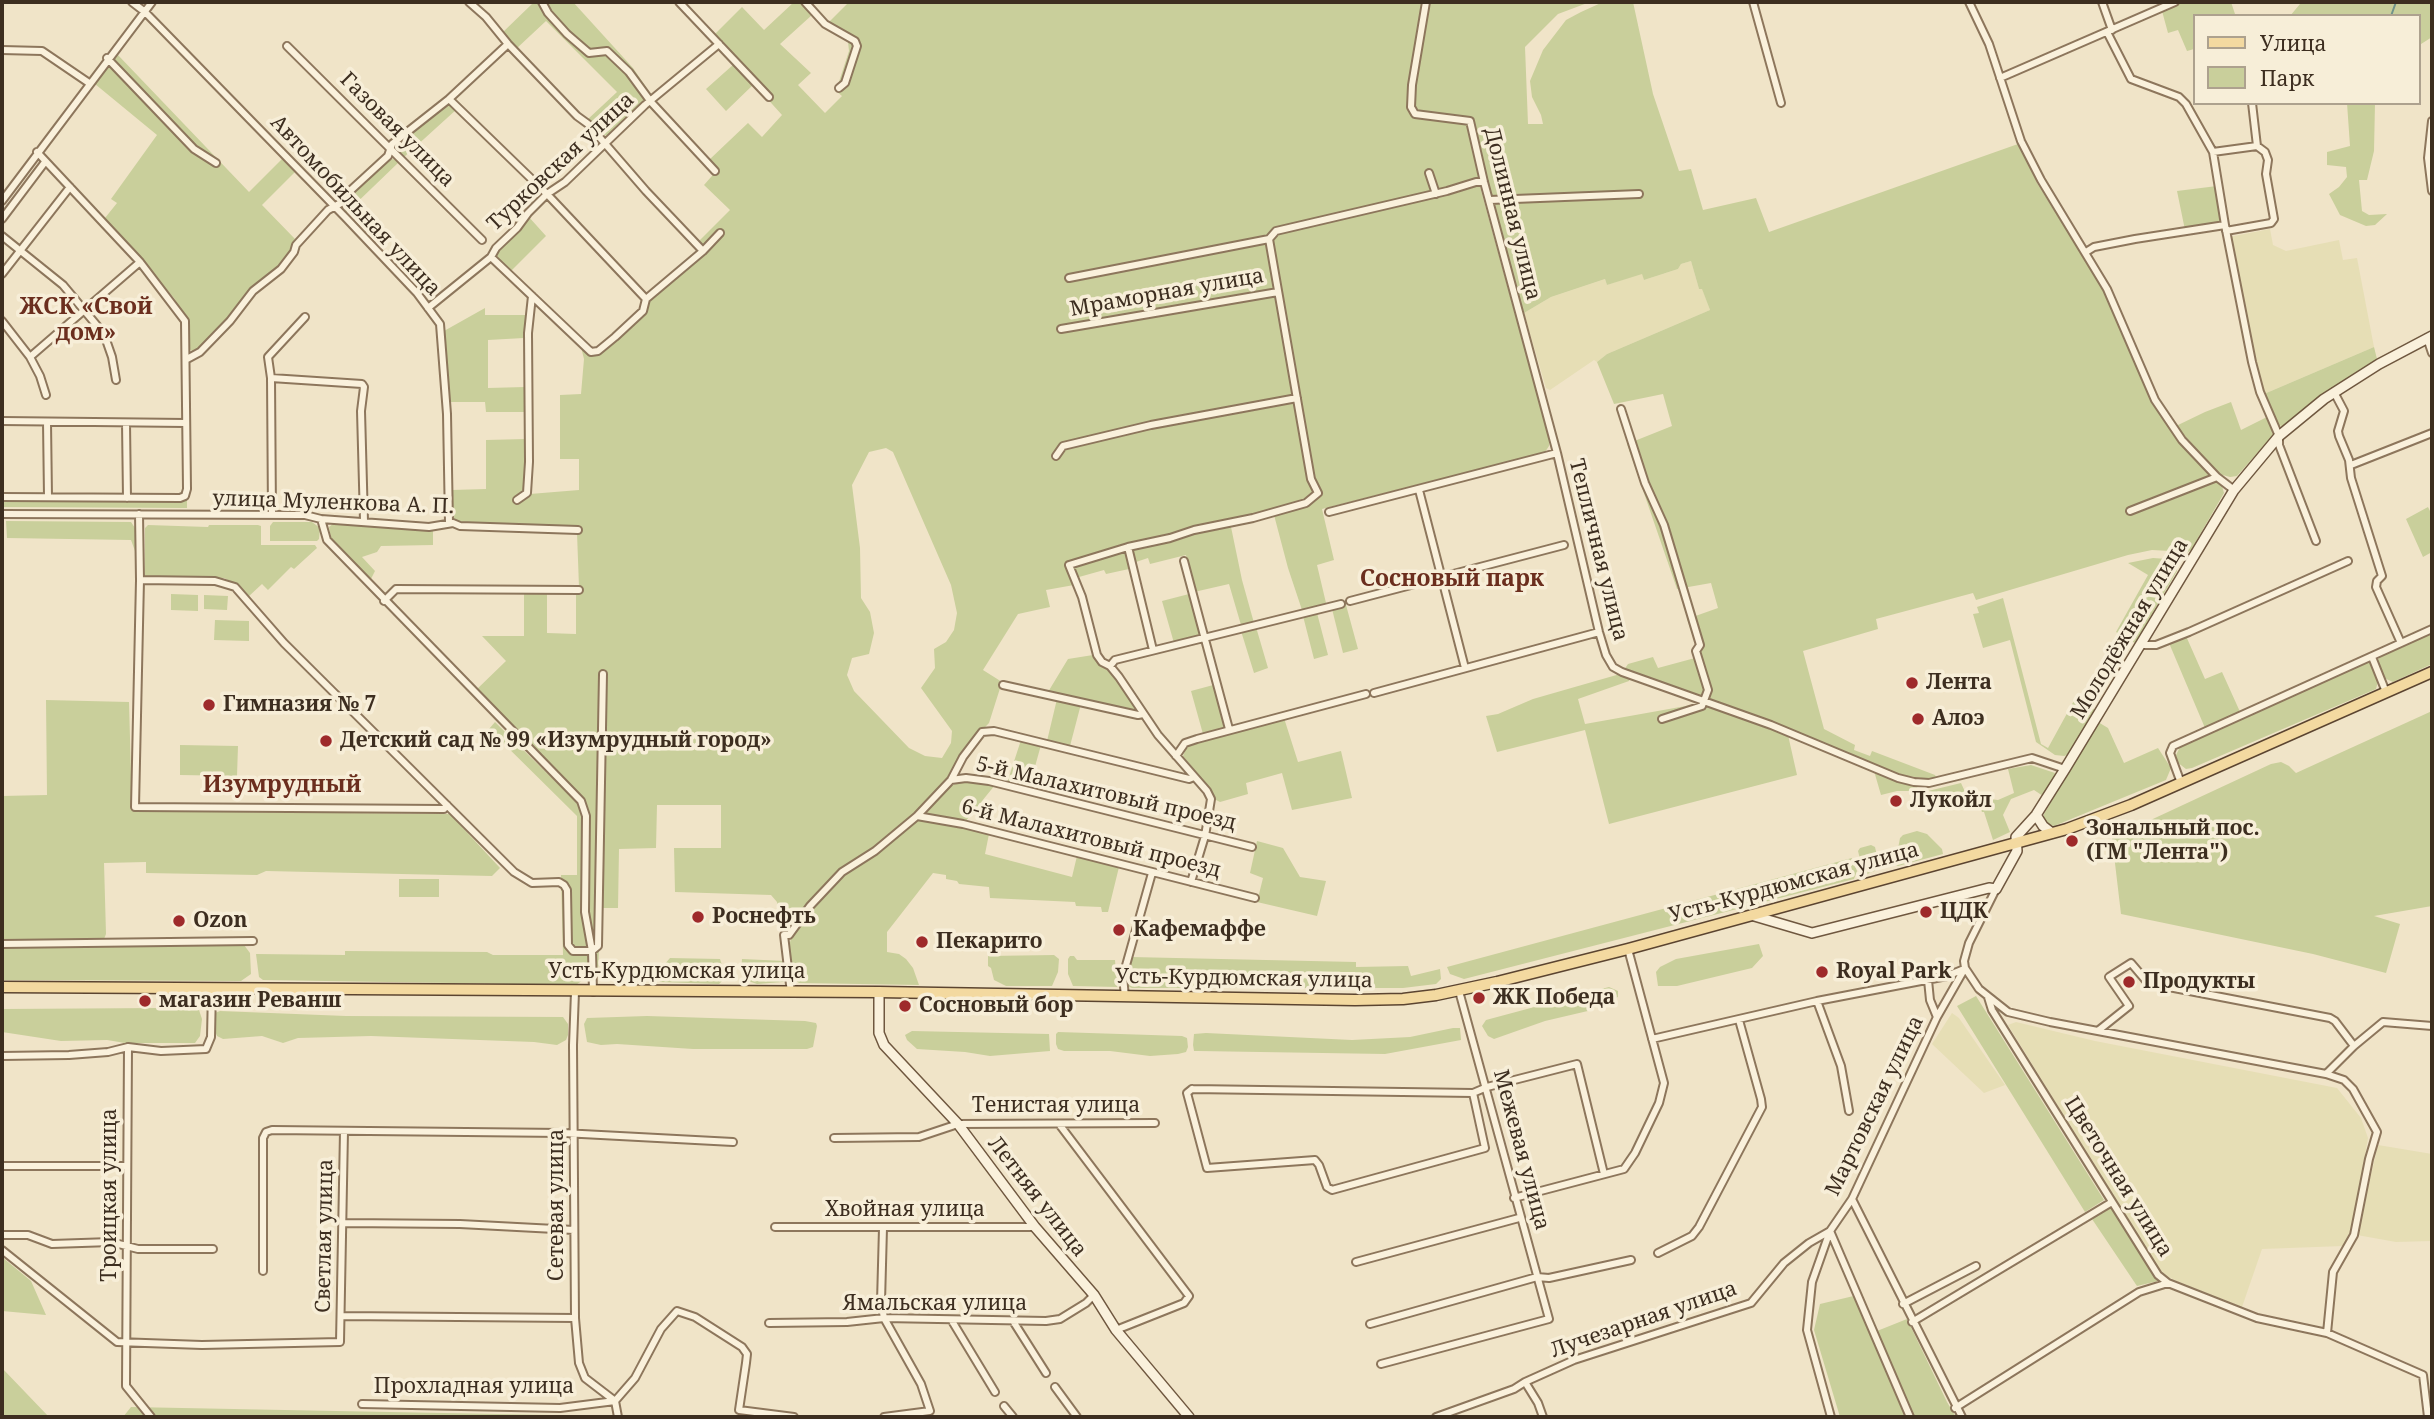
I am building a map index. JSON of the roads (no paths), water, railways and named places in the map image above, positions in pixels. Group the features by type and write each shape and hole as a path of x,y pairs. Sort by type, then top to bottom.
{"main road":[{"name":"Усть-Курдюмская улица","path":"2,987 879,992 1403,999 1459,990 1628,948 2052,833 2131,805 2432,672"}],"street":[{"name":"Автомобильная улица","path":"132,2 145,12 335,207 440,324 447,414 449,523"},
{"path":"2,201 107,58 152,2"},
{"path":"469,2 606,143 646,191 703,251"},
{"path":"542,2 548,13 589,53 607,51 629,72 651,102 715,171"},
{"path":"679,2 769,97"},
{"path":"805,2 825,24 855,41 857,51 845,83 839,88"},
{"name":"Долинная улица","path":"1426,2 1412,85 1411,107 1415,114 1470,121 1553,440"},
{"path":"1753,2 1781,103"},
{"path":"1969,2 1989,44 2021,141 2041,180 2107,289 2155,400 2182,440 2217,477 2234,490"},
{"path":"2102,2 2109,31 2131,79 2179,97 2186,104 2213,152 2252,362 2260,392 2279,436 2279,445 2316,541"},
{"path":"2000,78 2175,2"},
{"path":"187,359 200,352 230,321 253,290 281,269 296,245 328,210 335,207 388,156 390,149 404,133 449,99 508,44"},
{"name":"Турковская улица","path":"428,308 491,257 496,248 547,194 565,182 651,102 719,44"},
{"name":"Газовая улица","path":"287,46 482,240"},
{"path":"2,50 42,51 89,83"},
{"path":"107,58 194,149 216,163"},
{"path":"449,99 547,194 646,299"},
{"path":"2252,105 2256,146"},
{"path":"2432,121 2428,171 2432,191"},
{"path":"2086,252 2094,247 2135,239 2271,223 2274,219 2266,174 2266,152 2256,146 2213,152"},
{"path":"2,497 186,496 185,321 140,262 37,152"},
{"path":"2,219 45,162"},
{"path":"1429,173 1436,194"},
{"path":"1069,278 1269,239 1276,231 1484,182"},
{"path":"2,274 70,187"},
{"path":"1490,200 1639,194"},
{"path":"491,257 591,352 598,351 643,311 646,299 703,251 720,233"},
{"path":"2,236 63,285 85,310 104,334 116,380"},
{"path":"1191,883 1205,836 1211,799 1143,714 1110,666 1101,662 1082,597 1069,565 1128,547 1306,503 1318,494 1311,479 1269,239"},
{"path":"30,357 140,262"},
{"name":"Мраморная улица","path":"1061,330 1278,292"},
{"path":"517,500 527,493 530,462 528,333 532,296"},
{"path":"272,515 271,378 268,357 305,317"},
{"path":"2,321 30,357 46,395"},
{"name":"Молодёжная улица","path":"2016,843 2016,837 2036,815 2066,769 2234,490 2279,436 2334,392 2430,337 2432,353"},
{"path":"271,378 362,384 364,387 360,411 364,521"},
{"path":"2334,392 2344,411 2338,431 2351,464 2351,478 2382,576 2376,587 2400,643"},
{"path":"1056,456 1063,446 1151,425 1297,398"},
{"path":"1621,408 1646,483 1664,525 1700,645 1696,651 1708,690 1702,706 1662,719"},
{"path":"2,421 187,423"},
{"path":"47,422 48,497"},
{"path":"126,423 127,498"},
{"path":"2351,464 2432,433"},
{"name":"Тепличная улица","path":"1553,440 1606,655 1613,667 1622,673 1705,701"},
{"path":"1329,512 1557,453"},
{"path":"2130,511 2217,477"},
{"path":"1419,490 1465,668"},
{"name":"улица Муленкова А. П.","path":"2,514 304,515 321,519 429,527 449,523 578,530"},
{"path":"139,514 135,807 444,809 447,806"},
{"path":"321,519 327,540 569,788 584,809 585,912 592,951 593,992"},
{"path":"1350,601 1564,545"},
{"path":"1128,547 1153,650"},
{"path":"1184,561 1229,729"},
{"path":"2140,645 2156,645 2189,632 2348,561"},
{"path":"140,580 215,581 234,587 284,643 520,877 532,883 559,882 564,885 567,890 568,945 573,951 592,951 598,946 603,674"},
{"path":"384,601 396,589 579,590"},
{"path":"1110,666 1115,660 1340,604"},
{"path":"2181,783 2170,753 2174,747 2432,629"},
{"path":"1374,693 1599,632"},
{"path":"2372,657 2386,692"},
{"path":"1003,685 1143,714"},
{"path":"1176,756 1185,743 1366,694"},
{"path":"1705,701 1771,725 1898,778 1922,784 2032,758 2066,769"},
{"path":"791,993 784,935 789,935 810,906 842,873 876,852 917,816 951,780 963,757 982,732 993,731 1189,779 1194,777"},
{"name":"5-й Малахитовый проезд","path":"951,780 966,778 989,781 1252,847"},
{"path":"2036,815 2052,833"},
{"name":"6-й Малахитовый проезд","path":"917,816 963,824 1255,898"},
{"name":"Мартовская улица","path":"1830,1231 1852,1199 1937,1017 1965,968 1969,943 2017,852 2016,843"},
{"path":"1125,997 1123,976 1152,873"},
{"path":"1751,915 1812,933 1989,888 1996,889"},
{"path":"2,944 253,941"},
{"path":"1514,1198 1624,1169 1659,1103 1664,1083 1628,948"},
{"path":"2099,1030 2129,1006 2109,977 2131,963 2148,984 2330,1018 2336,1021 2354,1046"},
{"path":"1652,1040 1817,1001 1947,976 1965,968 1979,989 2002,1008 2015,1014 2326,1074 2344,1080 2353,1089 2377,1132 2368,1159 2354,1235 2333,1272 2327,1333"},
{"path":"1928,980 1930,1000 1937,1017"},
{"path":"2,1056 47,1056 128,1048 193,1051 206,1049 211,1037 212,989"},
{"name":"Межевая улица","path":"1381,1364 1549,1319 1519,1218 1487,1087 1459,990"},
{"name":"Сетевая улица","path":"575,992 574,1230 575,1318 579,1363 585,1378 615,1401"},
{"name":"Летняя улица","path":"879,992 879,1033 884,1045 958,1125 1035,1227 1094,1295 1116,1330 1189,1417"},
{"name":"Цветочная улица","path":"1989,997 1992,1010 2158,1275 2168,1283 2189,1289 2257,1318 2327,1333 2423,1375 2428,1417"},
{"path":"1817,1001 1841,1066 1850,1111"},
{"path":"1657,1253 1692,1236 1699,1227 1762,1107 1739,1020"},
{"path":"2326,1074 2354,1046 2383,1023 2432,1026"},
{"name":"Троицкая улица","path":"128,1048 126,1386 151,1417"},
{"path":"1501,1144 1332,1190 1326,1187 1315,1160 1207,1168 1187,1093 1192,1089 1473,1093 1577,1064 1604,1174"},
{"path":"1473,1093 1485,1148"},
{"name":"Тенистая улица","path":"834,1138 919,1137 958,1125 1155,1123"},
{"path":"1059,1124 1189,1296 1184,1303 1116,1330"},
{"name":"Светлая улица","path":"127,1343 202,1345 340,1342 344,1131"},
{"path":"262,1271 263,1138 266,1132 564,1133 733,1142"},
{"path":"2,1166 126,1166"},
{"path":"1852,1199 1955,1408 1962,1417"},
{"path":"1912,1322 2112,1202"},
{"path":"1356,1262 1519,1218"},
{"path":"344,1223 460,1224 574,1230"},
{"name":"Хвойная улица","path":"775,1227 1035,1227"},
{"path":"883,1228 881,1302 884,1318 921,1384 930,1411 884,1417"},
{"path":"1830,1231 1812,1282 1807,1330 1831,1417"},
{"path":"1830,1231 1910,1417"},
{"name":"Лучезарная улица","path":"1436,1417 1514,1389 1574,1360 1751,1303 1784,1263 1809,1243 1830,1231"},
{"path":"2,1235 28,1235 52,1244 111,1242 138,1249 213,1249"},
{"path":"2,1250 117,1342 127,1343"},
{"path":"1370,1324 1537,1277 1549,1278 1631,1260"},
{"path":"1903,1304 1976,1266"},
{"path":"1955,1408 2139,1292 2168,1283"},
{"name":"Ямальская улица","path":"769,1323 847,1322 884,1318 952,1321 1060,1319 1086,1304 1094,1295"},
{"path":"618,1417 615,1401 635,1378 661,1329 677,1311 695,1317 743,1347 747,1354 747,1363 739,1410 794,1417"},
{"path":"341,1316 575,1318"},
{"path":"952,1321 995,1392"},
{"path":"1013,1321 1046,1373"},
{"path":"1525,1382 1544,1417"},
{"path":"1055,1387 1077,1417"},
{"name":"Прохладная улица","path":"362,1404 560,1408 615,1401"},
{"path":"1004,1406 1013,1417"}],"waterway":[{"path":"2392,14 2396,2"}],"place":[{"name":"Лента","path":"1912,683"},
{"name":"Гимназия № 7","path":"209,705"},
{"name":"Алоэ","path":"1918,719"},
{"name":"Детский сад № 99 «Изумрудный город»","path":"326,741"},
{"name":"Лукойл","path":"1896,801"},
{"name":"Зональный пос. (ГМ \"Лента\")","path":"2072,841"},
{"name":"ЦДК","path":"1926,912"},
{"name":"Роснефть","path":"698,917"},
{"name":"Ozon","path":"179,921"},
{"name":"Кафемаффе","path":"1119,930"},
{"name":"Пекарито","path":"922,942"},
{"name":"Royal Park","path":"1822,972"},
{"name":"Продукты","path":"2129,982"},
{"name":"ЖК Победа","path":"1479,998"},
{"name":"магазин Реванш","path":"145,1001"},
{"name":"Сосновый бор","path":"905,1006"}],"district":[{"name":"ЖСК «Свой дом»","path":"86,320"},
{"name":"Сосновый парк","path":"1452,579"},
{"name":"Изумрудный","path":"282,785"}]}
